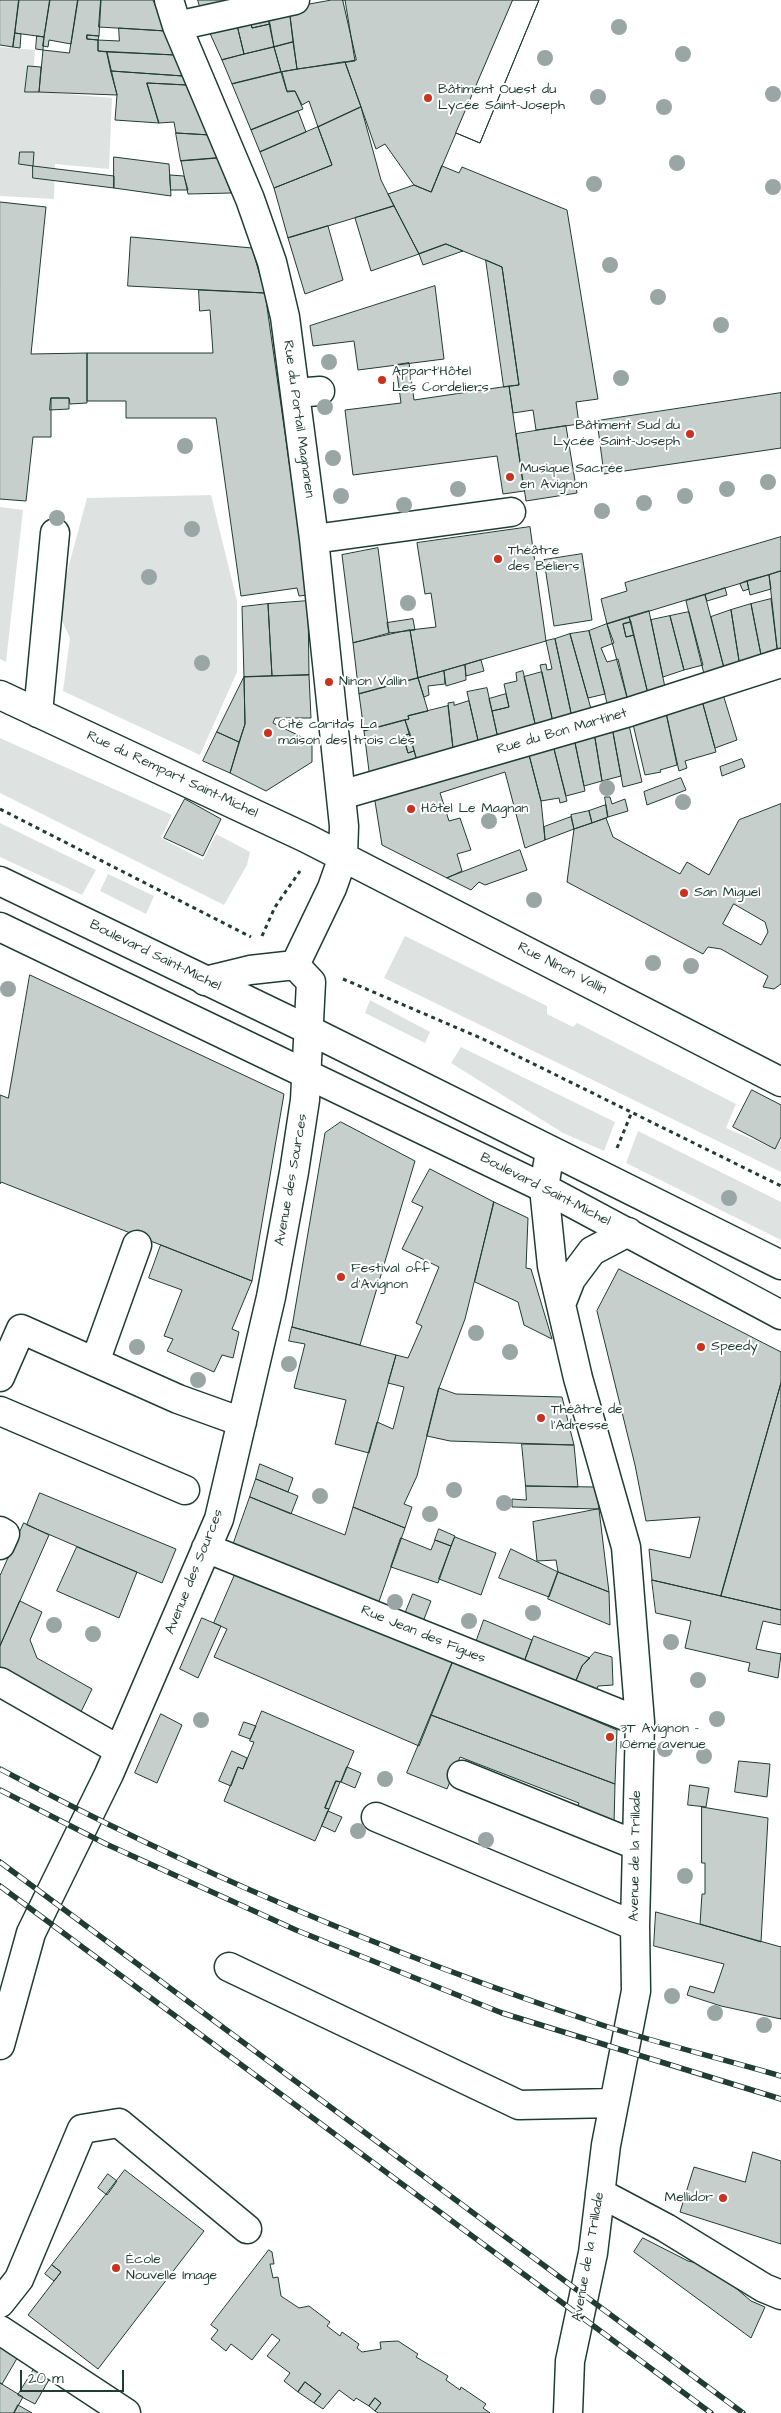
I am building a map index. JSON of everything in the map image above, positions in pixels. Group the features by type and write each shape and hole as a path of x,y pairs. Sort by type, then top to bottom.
{"street":[{"name":"Rue du Portail Magnanen","path":"169,0 177,26 250,199 272,262 285,317 308,392 314,540 341,795 343,856"},
{"path":"177,26 295,0"},
{"path":"314,540 511,512"},
{"path":"38,713 55,534"},
{"name":"Rue du Bon Martinet","path":"341,795 629,712 781,663"},
{"name":"Rue du Rempart Saint-Michel","path":"0,695 343,856"},
{"path":"295,965 332,888 343,856"},
{"name":"Rue Ninon Vallin","path":"343,856 781,1082"},
{"name":"Boulevard Saint-Michel","path":"0,881 309,1030 781,1265"},
{"name":"Boulevard Saint-Michel","path":"0,927 544,1188 781,1315"},
{"path":"206,980 250,970 295,965"},
{"path":"295,965 311,982 305,1074"},
{"name":"Avenue des Sources","path":"0,2045 31,1933 114,1762 219,1519 271,1297 305,1100 305,1074"},
{"name":"Avenue de la Trillade","path":"550,1151 544,1188 552,1266 562,1302 578,1378 626,1547 640,1722 634,1926 636,1991 606,2146 592,2253 570,2361 568,2413"},
{"path":"562,1302 571,1279 592,1251 628,1232"},
{"path":"95,1362 136,1245"},
{"path":"0,1377 21,1329 178,1399 242,1422"},
{"path":"0,1411 185,1490"},
{"path":"0,1531 6,1534 0,1545"},
{"name":"Rue Jean des Figues","path":"206,1548 640,1722"},
{"path":"0,1682 114,1762"},
{"path":"462,1775 636,1845"},
{"path":"376,1817 634,1926"},
{"path":"229,1967 519,2105 614,2103"},
{"path":"0,2303 19,2280 82,2129 119,2123 247,2229"},
{"path":"600,2193 666,2228 764,2288 781,2295"},
{"path":"0,2330 126,2413"}],"path":[{"path":"0,809 260,942 275,907 302,867"},
{"path":"338,976 483,1039 781,1186"}],"shaded area":[{"path":"0,47 35,50 32,91 112,98 109,169 55,164 54,199 0,196"},
{"path":"211,495 237,601 237,672 200,755 63,691 70,638 57,610 87,498"},
{"path":"0,507 23,510 6,662 0,659"},
{"path":"0,738 172,815 161,838 203,860 216,834 250,852 247,865 224,905 0,793"},
{"path":"0,823 96,870 82,895 0,857"},
{"path":"108,874 154,896 146,914 100,891"},
{"path":"405,936 547,1006 547,1014 573,1027 577,1023 736,1104 726,1128 775,1149 781,1140 781,1172 384,978"},
{"path":"370,1000 430,1032 425,1043 365,1013"},
{"path":"461,1047 615,1122 604,1151 563,1133 451,1063"},
{"path":"638,1131 781,1202 781,1240 626,1163"}],"building":[{"path":"0,0 19,0 13,47 0,45"},
{"path":"19,0 50,0 44,37 15,33"},
{"path":"50,0 78,0 71,44 49,40 48,47 43,46"},
{"path":"78,0 101,0 99,36 87,35 87,39 98,40 98,51 107,52 117,95 39,92 43,50 69,53"},
{"path":"101,0 153,0 166,31 99,27"},
{"path":"198,0 247,0 202,13"},
{"path":"332,0 345,0 355,61 297,69 289,8"},
{"name":"Bâtiment Ouest du Lycée Saint-Joseph","path":"343,0 539,0 480,143 456,133 431,192 414,185 385,144 376,149 345,62 356,60"},
{"path":"513,0 539,0 480,143 456,133"},
{"path":"289,8 293,42 274,47 267,14"},
{"path":"267,14 270,24 252,28 250,19"},
{"path":"250,19 252,28 270,24 274,47 244,54 236,21"},
{"path":"236,21 244,54 222,60 208,29"},
{"path":"119,28 166,31 175,55 98,51 98,40 119,41"},
{"path":"15,33 21,34 20,48 13,47"},
{"path":"87,35 99,36 98,40 87,39"},
{"path":"37,36 44,37 43,50 36,49"},
{"path":"293,42 297,69 281,72 274,47"},
{"path":"274,47 281,72 232,84 222,60"},
{"path":"107,52 175,55 183,76 111,71"},
{"path":"345,62 361,107 318,127 309,101 302,105 295,91 287,91 282,72"},
{"path":"28,66 41,67 39,92 25,92"},
{"path":"111,71 183,76 187,85 147,83 159,123 115,120 117,95"},
{"path":"281,72 287,92 295,91 303,109 251,130 232,84"},
{"path":"147,83 187,85 210,135 176,133 174,122 159,123"},
{"path":"361,107 381,180 394,206 288,238 274,188 332,165 318,127"},
{"path":"298,111 306,132 260,152 251,130"},
{"path":"318,127 332,165 274,188 260,152"},
{"path":"176,133 210,135 218,158 181,161"},
{"path":"20,152 34,152 33,166 19,164"},
{"path":"114,157 169,164 171,196 114,188"},
{"path":"218,158 231,193 188,194 181,161"},
{"path":"33,166 114,176 114,188 33,178"},
{"path":"442,166 459,173 462,167 567,210 598,399 576,402 579,424 536,430 533,410 513,413 509,386 519,385 502,267 446,244 419,254 388,194 414,185 431,192"},
{"path":"170,175 184,176 188,190 171,190"},
{"path":"0,202 46,207 31,354 87,353 87,403 70,404 69,398 51,398 51,437 33,437 26,501 0,499"},
{"path":"394,206 419,254 371,271 355,218"},
{"path":"328,226 343,280 305,294 288,238"},
{"path":"131,237 252,248 265,293 128,286"},
{"path":"446,244 463,251 423,265 419,254"},
{"path":"486,260 502,267 519,385 504,387"},
{"path":"435,286 444,359 358,370 354,341 313,346 310,326"},
{"path":"199,290 265,293 308,595 299,596 297,588 241,596 216,418 126,418 126,401 87,401 87,353 213,353 210,310 200,311"},
{"path":"409,363 414,400 509,386 524,491 503,494 497,456 353,475 345,410 401,403 396,365"},
{"name":"Bâtiment Sud du Lycée Saint-Joseph","path":"781,393 781,448 604,474 597,421"},
{"path":"51,398 69,398 69,409 50,410"},
{"path":"566,426 577,493 526,501 516,434"},
{"path":"530,527 546,641 418,678 410,630 436,627 431,593 425,594 417,543"},
{"path":"781,537 781,571 607,624 601,599 627,591 625,583"},
{"path":"378,548 389,633 353,643 342,555"},
{"path":"582,554 592,620 554,626 544,560"},
{"path":"781,571 781,655 778,656 769,575"},
{"path":"769,575 771,589 750,595 747,581"},
{"path":"747,581 749,589 743,591 740,584"},
{"path":"725,588 727,595 707,601 705,595"},
{"path":"705,595 725,672 705,678 686,601"},
{"path":"771,599 778,656 762,660 751,604"},
{"path":"308,601 309,675 272,676 268,604"},
{"path":"268,604 272,676 244,677 242,607"},
{"path":"751,604 762,660 740,667 731,610"},
{"path":"731,610 740,667 725,672 711,617"},
{"path":"649,611 666,692 649,698 629,617"},
{"path":"689,612 703,665 684,670 670,616"},
{"path":"670,616 684,670 663,677 651,620"},
{"path":"629,617 631,622 623,624 626,637 634,635 649,698 629,705 607,624"},
{"path":"413,619 415,630 389,633 387,623"},
{"path":"631,622 634,635 626,637 623,624"},
{"path":"607,624 614,643 601,648 607,662 618,659 629,705 609,711 589,631"},
{"path":"410,630 418,678 359,694 353,643"},
{"path":"589,631 605,694 588,698 570,634"},
{"path":"570,634 593,716 573,722 555,639"},
{"path":"555,639 573,722 554,727 540,665 546,664 547,670 552,669 546,641"},
{"path":"481,660 484,671 466,676 465,665"},
{"path":"465,665 466,680 446,686 444,671"},
{"path":"444,671 445,684 428,686 429,695 424,697 418,678"},
{"path":"523,671 537,732 499,743 492,711 509,707 504,684 517,681 516,673"},
{"path":"542,672 554,727 537,732 524,677"},
{"name":"Cité caritas La maison des trois clés","path":"309,675 311,718 275,718 273,723 312,742 312,762 266,791 230,773 245,724 244,677"},
{"path":"244,677 245,724 239,742 217,732"},
{"path":"418,678 428,711 408,716 409,719 364,731 359,694"},
{"path":"487,688 499,743 480,749 467,692"},
{"path":"722,691 737,740 715,748 701,697"},
{"path":"506,694 509,707 492,711 489,699"},
{"path":"701,697 716,752 685,761 687,768 679,771 665,708"},
{"path":"469,701 480,749 454,757 448,703 454,702 454,705"},
{"path":"448,706 454,757 419,767 405,720 409,719 408,716"},
{"path":"665,708 677,765 660,770 661,772 645,775 632,720"},
{"path":"405,720 410,734 403,736 408,753 414,751 419,767 370,779 364,731"},
{"path":"628,721 642,782 623,787 612,727"},
{"path":"612,727 621,776 602,781 594,732"},
{"path":"217,732 239,742 230,773 203,761"},
{"path":"594,732 602,781 584,786 574,738"},
{"path":"410,734 414,751 408,753 403,736"},
{"path":"574,738 585,791 566,796 553,745"},
{"path":"553,745 567,801 560,803 559,798 541,801 528,751"},
{"name":"Hôtel Le Magnan","path":"528,751 541,801 545,840 525,848 505,772 440,793 449,821 460,818 471,850 457,854 462,871 447,878 382,845 374,795"},
{"path":"742,759 745,767 722,776 720,767"},
{"path":"681,778 686,790 647,805 644,792"},
{"path":"605,797 610,797 612,804 625,799 628,811 608,817"},
{"path":"185,799 221,819 203,856 164,838"},
{"name":"San Miguel","path":"781,804 781,984 774,989 763,987 768,976 721,949 708,947 703,954 567,882 574,829 606,818 613,837 680,874 687,862 709,875 739,820","holes":["734,904 765,922 768,932 761,945 723,924"]},
{"path":"606,805 608,817 592,823 589,811"},
{"path":"589,811 592,823 574,829 571,815"},
{"path":"571,817 574,829 545,840 544,827"},
{"path":"520,850 527,870 485,885 479,882 471,890 447,878"},
{"path":"30,975 284,1094 252,1281 1,1182 0,1184 0,1095 8,1098"},
{"path":"752,1090 781,1105 781,1137 775,1149 733,1127"},
{"name":"Festival off d’Avignon","path":"341,1122 415,1161 360,1345 292,1327 325,1133"},
{"path":"430,1169 494,1202 465,1319 439,1388 417,1476 404,1504 412,1507 405,1528 353,1507 377,1422 393,1429 404,1387 388,1383 396,1355 408,1358 422,1326 416,1323 439,1267 402,1249 423,1207 412,1202"},
{"path":"494,1202 528,1218 526,1268 531,1269 552,1339 524,1325 518,1302 475,1282"},
{"path":"161,1245 252,1281 232,1329 239,1332 233,1358 222,1355 214,1372 167,1351 173,1339 164,1336 182,1290 149,1278"},
{"path":"619,1269 781,1352 781,1383 721,1596 652,1580 649,1549 690,1558 700,1517 646,1521 635,1465 597,1311"},
{"path":"292,1327 396,1355 369,1453 335,1444 346,1400 294,1388 305,1344 289,1341"},
{"path":"781,1383 781,1610 721,1596"},
{"path":"439,1388 456,1394 562,1397 574,1445 450,1441 427,1436"},
{"path":"522,1444 574,1445 578,1487 526,1486"},
{"path":"260,1464 293,1478 288,1492 256,1479"},
{"path":"256,1479 298,1496 291,1514 250,1497"},
{"path":"526,1486 596,1487 599,1509 512,1507 512,1499 526,1500"},
{"path":"40,1493 176,1549 162,1583 27,1525"},
{"path":"250,1497 345,1535 353,1507 405,1528 377,1607 232,1548"},
{"path":"599,1509 609,1592 558,1572 556,1560 537,1561 533,1522"},
{"path":"24,1523 49,1535 0,1646 0,1576"},
{"path":"439,1529 455,1536 451,1546 435,1540"},
{"path":"455,1537 496,1553 481,1595 439,1579"},
{"path":"401,1538 431,1550 435,1540 451,1546 438,1583 391,1567"},
{"path":"77,1547 137,1572 119,1618 57,1591"},
{"path":"511,1549 558,1572 549,1597 499,1578"},
{"path":"237,1570 453,1661 419,1746 214,1657 227,1629 214,1623"},
{"path":"558,1572 609,1592 610,1625 548,1599"},
{"path":"652,1580 781,1610 781,1625 763,1621 756,1649 781,1654 778,1678 748,1671 750,1663 685,1648 691,1621 656,1613"},
{"path":"413,1594 431,1601 421,1627 403,1619"},
{"path":"20,1601 42,1612 30,1640 37,1658 92,1689 79,1716 0,1672 0,1646"},
{"path":"202,1618 221,1626 198,1678 180,1669"},
{"path":"484,1620 532,1640 522,1668 474,1648"},
{"path":"534,1636 590,1658 582,1666 572,1690 522,1668"},
{"path":"595,1652 612,1657 613,1685 598,1686 593,1698 572,1690 582,1666"},
{"path":"453,1661 617,1730 615,1784 431,1715"},
{"path":"262,1711 354,1751 341,1782 336,1781 325,1808 329,1809 315,1841 224,1801 238,1767 243,1769 254,1742 250,1741"},
{"path":"161,1714 182,1725 157,1783 135,1773"},
{"path":"431,1715 615,1784 614,1824 576,1811 579,1803 460,1757 447,1789 407,1773"},
{"path":"244,1722 256,1726 250,1739 239,1735"},
{"path":"232,1751 247,1758 243,1769 238,1767 231,1786 219,1781"},
{"path":"739,1761 770,1764 767,1797 735,1792"},
{"path":"347,1767 361,1773 355,1788 341,1782"},
{"path":"336,1781 340,1782 329,1809 325,1808"},
{"path":"690,1785 709,1788 706,1807 688,1805"},
{"path":"702,1807 768,1818 761,1942 700,1924 702,1894 705,1894 705,1863 702,1863"},
{"path":"328,1811 342,1817 335,1832 322,1826"},
{"path":"656,1912 781,1947 781,2019 721,2006 687,1995 690,1986 714,1993 724,1964 654,1946"},
{"path":"753,2152 781,2161 781,2244 680,2212 694,2167 745,2182"},
{"name":"École Nouvelle Image","path":"125,2170 204,2231 98,2369 28,2315 61,2272 52,2265"},
{"path":"108,2174 117,2181 107,2195 98,2188"},
{"path":"643,2238 688,2261 710,2266 751,2301 765,2307 751,2338 634,2252"},
{"path":"269,2250 272,2252 274,2264 270,2264 273,2278 278,2277 281,2296 299,2308 309,2306 330,2322 327,2326 340,2336 342,2332 359,2344 357,2348 362,2352 381,2349 380,2342 398,2341 418,2354 416,2357 448,2376 446,2380 460,2390 461,2387 486,2404 483,2408 490,2413 378,2413 375,2411 381,2403 375,2398 369,2406 356,2398 354,2401 339,2390 323,2409 314,2403 321,2394 305,2382 298,2392 284,2381 290,2373 267,2356 280,2340 272,2334 252,2360 231,2344 226,2351 211,2339 218,2330 211,2325"},
{"path":"52,2265 61,2272 54,2281 45,2274"},
{"path":"0,2344 19,2355 2,2384 0,2383"},
{"path":"34,2369 50,2378 35,2404 18,2395"},
{"path":"305,2382 321,2394 314,2403 298,2392"},
{"path":"0,2383 23,2397 14,2413 0,2413"},
{"path":"375,2398 381,2403 375,2411 369,2406"},
{"path":"18,2405 32,2413 14,2413"}],"railway":[{"path":"0,1769 146,1843 296,1910 371,1941 602,2025 781,2076"},
{"path":"0,1790 106,1844 296,1930 502,2013 781,2099"},
{"path":"0,1862 743,2413"},
{"path":"0,1886 711,2413"}],"place":[{"name":"Bâtiment Ouest du Lycée Saint-Joseph","path":"428,98"},
{"name":"Appart'Hôtel Les Cordeliers","path":"382,380"},
{"name":"Bâtiment Sud du Lycée Saint-Joseph","path":"690,434"},
{"name":"Musique Sacrée en Avignon","path":"510,477"},
{"name":"Théâtre des Béliers","path":"498,559"},
{"name":"Ninon Vallin","path":"329,682"},
{"name":"Cité caritas La maison des trois clés","path":"268,733"},
{"name":"Hôtel Le Magnan","path":"411,809"},
{"name":"San Miguel","path":"684,893"},
{"name":"Festival off d’Avignon","path":"341,1277"},
{"name":"Speedy","path":"701,1347"},
{"name":"Théâtre de l’Adresse","path":"541,1418"},
{"name":"3T Avignon – 10ème avenue","path":"610,1737"},
{"name":"Mellidor","path":"723,2198"},
{"name":"École Nouvelle Image","path":"116,2268"}]}
